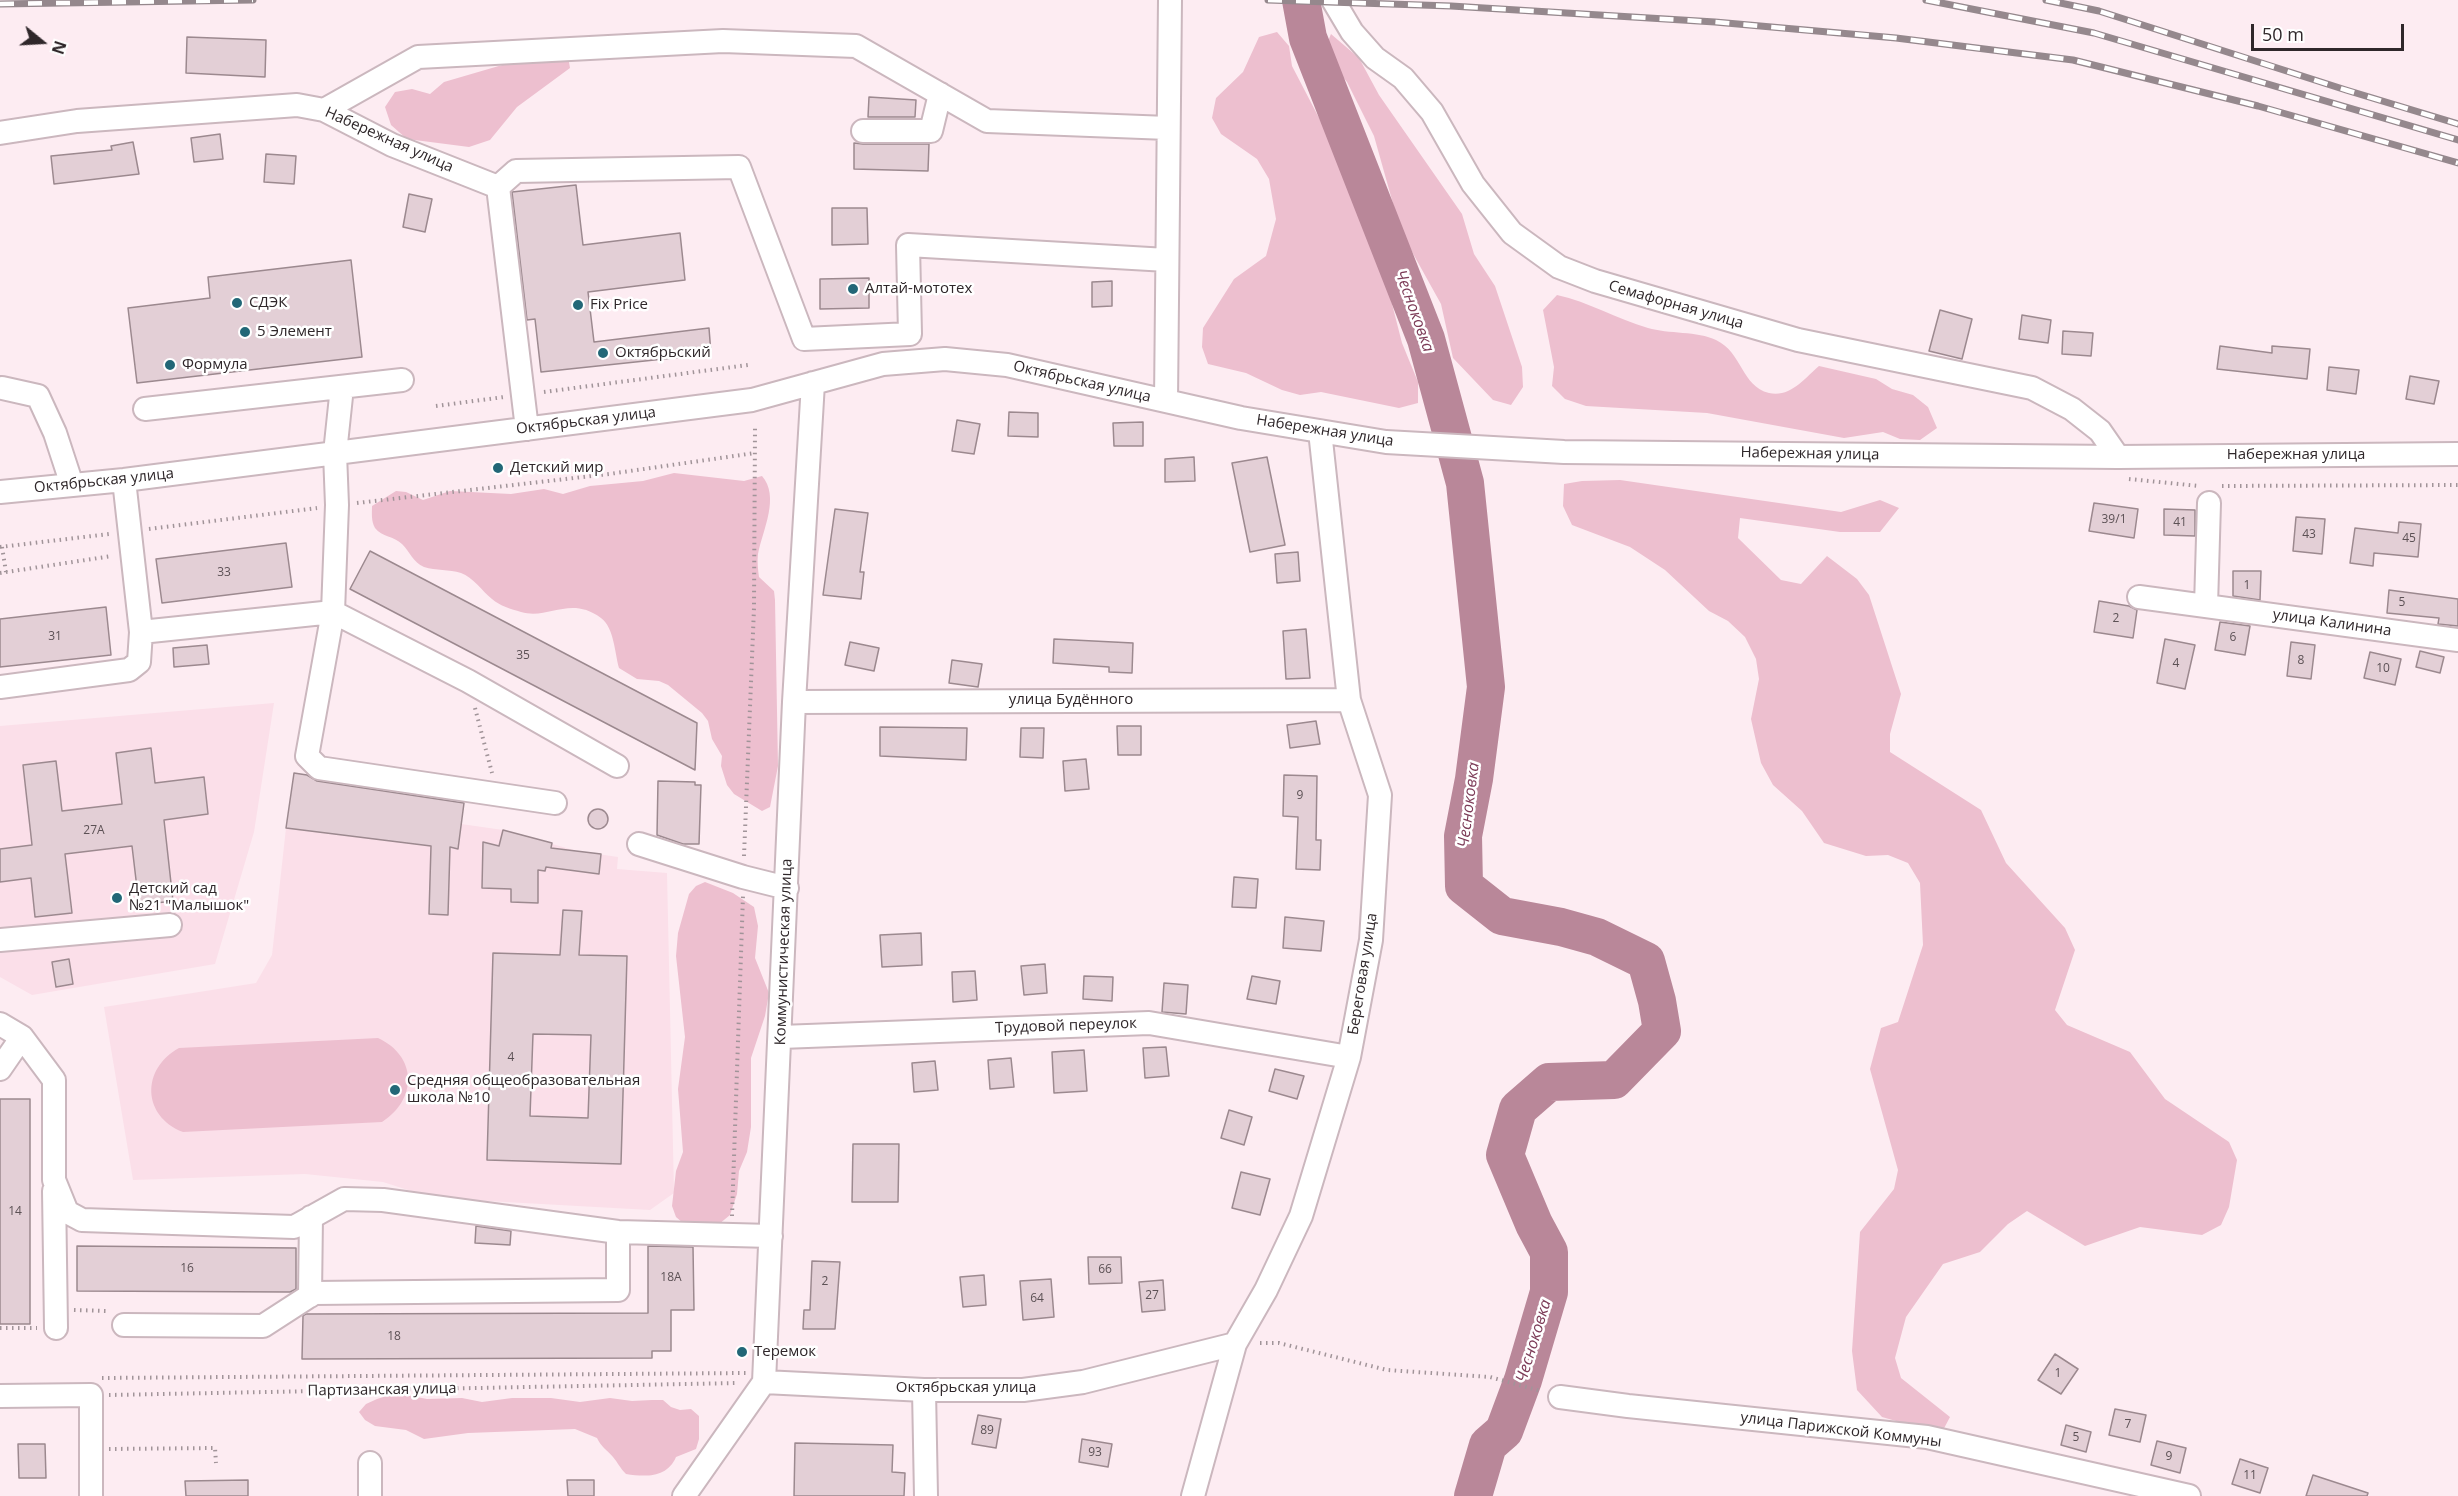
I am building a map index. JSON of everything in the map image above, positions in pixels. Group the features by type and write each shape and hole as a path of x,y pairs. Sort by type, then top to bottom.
{"street":[{"path":"1166,401 1170,0"},
{"name":"Семафорная улица","path":"1334,0 1352,32 1375,58 1403,78 1432,112 1473,184 1512,233 1558,267 1594,281 1798,340 2032,388 2072,409 2100,432 2120,467"},
{"path":"324,110 418,57 723,41 856,46 987,121 1168,128"},
{"path":"863,131 931,131 940,94"},
{"name":"Набережная улица","path":"0,134 100,119 297,105 324,110 392,145 498,187"},
{"path":"527,429 498,187 516,171 739,167 804,339 910,334 908,245 1167,260"},
{"name":"Октябрьская улица","path":"0,492 124,480 752,400 884,364 945,359 1007,364 1166,401"},
{"path":"145,409 402,380"},
{"name":"Коммунистическая улица","path":"764,1378 781,1037 794,702 813,383"},
{"path":"342,387 335,453 333,612 308,756 319,768 555,803"},
{"path":"2,388 38,396 55,433 72,485"},
{"name":"Набережная улица","path":"1166,401 1241,418 1386,442 1564,452 2120,467 2458,454"},
{"name":"Береговая улица","path":"1193,1496 1235,1344 1266,1290 1301,1216 1349,1058 1371,940 1380,795 1349,700 1320,431"},
{"path":"0,687 129,670 139,662 141,632 124,480"},
{"path":"2206,606 2207,491"},
{"name":"улица Калинина","path":"2139,597 2458,640"},
{"path":"141,632 333,612 468,681 617,765"},
{"name":"улица Будённого","path":"794,702 1349,700"},
{"path":"639,844 743,877 787,888"},
{"path":"0,940 170,925"},
{"name":"Трудовой переулок","path":"781,1037 1149,1023 1349,1058"},
{"path":"0,1024 22,1038 54,1080 55,1319"},
{"path":"0,1069 22,1038"},
{"path":"54,1180 67,1212 82,1220 294,1227 344,1199 383,1200 618,1232 771,1236"},
{"path":"310,1296 311,1217"},
{"path":"124,1325 263,1326 314,1293 618,1290 618,1232"},
{"name":"Октябрьская улица","path":"764,1378 924,1390 1023,1390 1083,1382 1235,1344"},
{"path":"684,1496 764,1378"},
{"path":"0,1396 96,1387 91,1450 91,1496"},
{"path":"924,1390 926,1496"},
{"name":"улица Парижской Коммуны","path":"1560,1397 1927,1437 2190,1496"},
{"path":"370,1463 370,1496"}],"path":[{"path":"436,406 748,365"},
{"path":"732,1234 754,608 755,428"},
{"path":"0,573 131,542 336,505 609,474 755,453"},
{"path":"2120,467 2131,480 2207,491 2458,485"},
{"path":"6,572 1,547 131,542"},
{"path":"468,681 497,794"},
{"path":"0,1328 108,1310 124,1325"},
{"path":"1235,1344 1279,1343 1387,1370 1490,1377 1560,1397"},
{"path":"96,1387 764,1378"},
{"name":"Партизанская улица","path":"96,1387 764,1378"},
{"path":"91,1450 215,1448 216,1463"}],"shaded area":[{"path":"1277,32 1289,46 1292,66 1356,189 1366,227 1381,261 1402,343 1418,382 1418,403 1399,408 1321,392 1300,395 1282,390 1246,373 1208,364 1202,347 1203,328 1234,279 1266,256 1276,219 1269,179 1257,159 1221,134 1212,118 1216,98 1243,72 1259,37"},
{"path":"1331,34 1359,58 1379,95 1462,214 1474,254 1495,286 1522,367 1523,387 1511,405 1493,400 1453,358 1441,304 1401,232 1374,136 1347,82 1323,53"},
{"path":"567,51 570,68 517,107 490,140 469,147 407,139 391,125 385,107 395,92 412,89 430,94 444,82 533,56"},
{"path":"1557,295 1648,328 1701,335 1716,340 1732,353 1753,384 1769,393 1784,393 1790,390 1819,366 1876,379 1892,389 1913,395 1928,407 1937,428 1920,440 1900,439 1883,432 1844,438 1707,413 1586,406 1565,399 1552,386 1554,367 1543,310"},
{"path":"674,473 744,481 762,476 770,494 769,514 758,554 758,563 759,577 774,591 775,600 778,766 770,807 762,811 734,794 727,785 721,766 722,756 712,739 708,721 702,713 668,685 659,681 637,679 619,668 609,628 601,618 590,611 579,608 531,614 506,607 492,599 465,575 420,565 399,541 378,531 372,520 372,506 396,491 406,492 423,500 450,491 511,494 544,489 563,494 590,486 643,481"},
{"path":"1620,480 1841,512 1880,500 1899,508 1880,532 1840,532 1740,518 1738,538 1781,580 1801,584 1827,556 1857,579 1869,595 1901,694 1890,734 1890,752 1981,810 2006,863 2065,928 2075,950 2055,1010 2067,1025 2130,1052 2165,1099 2229,1142 2237,1160 2229,1207 2221,1225 2202,1235 2140,1227 2085,1246 2027,1211 2008,1224 1980,1252 1943,1264 1906,1317 1895,1358 1901,1378 1950,1417 1941,1434 1882,1417 1857,1390 1852,1351 1860,1232 1894,1189 1898,1170 1870,1069 1881,1028 1898,1022 1923,945 1920,883 1908,863 1888,855 1866,856 1824,843 1802,811 1773,785 1761,763 1751,719 1759,679 1756,659 1745,637 1728,621 1709,611 1665,570 1630,547 1572,525 1563,506 1564,484"},
{"name":"Детский сад №21 \"Малышок\"","path":"274,703 254,832 215,964 32,995 0,977 0,726"},
{"name":"Средняя общеобразовательная школа №10","path":"461,824 503,830 577,851 618,857 617,869 667,873 674,1193 650,1210 433,1198 383,1182 305,1174 133,1180 104,1007 256,983 272,955 286,828 457,849"},
{"path":"705,882 733,893 754,907 758,926 755,958 769,993 765,1016 751,1058 751,1127 747,1152 739,1171 737,1194 730,1215 713,1229 683,1223 676,1217 672,1206 676,1171 683,1152 678,1089 685,1037 676,956 678,933 689,894 696,886"},
{"path":"378,1038 400,1055 406,1066 408,1078 407,1090 402,1102 394,1113 382,1122 183,1132 169,1125 154,1104 151,1092 158,1068 179,1048"},
{"path":"396,1393 427,1399 462,1398 482,1402 512,1398 551,1398 580,1402 610,1398 632,1401 663,1400 671,1407 680,1410 691,1409 699,1416 699,1439 696,1449 676,1457 667,1469 655,1475 626,1474 597,1438 575,1429 468,1433 424,1439 406,1430 375,1426 365,1420 359,1412 366,1404"}],"building":[{"path":"187,37 266,40 265,77 186,73"},
{"path":"869,97 916,100 915,117 868,117"},
{"path":"220,134 223,159 194,162 191,138"},
{"path":"133,142 139,174 54,184 51,156 112,150 111,146"},
{"path":"854,143 929,144 928,171 854,169"},
{"path":"266,154 296,156 294,184 264,182"},
{"path":"576,185 583,245 680,233 685,280 588,292 594,342 709,328 711,354 541,372 535,319 527,320 512,192"},
{"path":"409,194 432,199 425,232 403,227"},
{"path":"832,208 867,208 868,244 832,245"},
{"name":"5 Элемент","path":"351,260 362,357 137,383 128,308 210,298 208,277"},
{"path":"869,278 869,308 820,309 820,279"},
{"path":"1112,281 1112,306 1092,307 1092,282"},
{"path":"1940,310 1972,319 1962,359 1929,351"},
{"path":"2022,315 2051,320 2048,343 2019,339"},
{"path":"2063,331 2093,333 2091,356 2062,354"},
{"path":"2220,346 2272,353 2272,346 2310,349 2307,379 2217,369"},
{"path":"2329,367 2359,370 2356,394 2327,390"},
{"path":"2410,376 2439,381 2434,404 2406,399"},
{"path":"1009,412 1038,413 1038,437 1008,436"},
{"path":"957,420 980,424 974,454 952,451"},
{"path":"1143,422 1143,446 1114,446 1113,423"},
{"path":"1194,457 1195,481 1165,482 1165,459"},
{"path":"1267,457 1285,545 1250,552 1232,463"},
{"path":"2094,503 2138,509 2134,538 2089,531"},
{"path":"835,509 868,513 860,572 864,572 861,599 823,595"},
{"path":"2164,509 2195,510 2195,536 2164,535"},
{"path":"2296,517 2325,519 2322,554 2293,551"},
{"path":"2399,522 2421,524 2418,557 2374,553 2373,566 2350,563 2355,528 2398,533"},
{"path":"286,543 292,587 162,603 156,559"},
{"path":"370,551 697,723 695,770 350,589"},
{"path":"1298,552 1300,581 1277,583 1275,554"},
{"path":"2233,571 2261,571 2260,600 2233,596"},
{"path":"2389,590 2458,599 2458,626 2438,624 2439,618 2387,613"},
{"path":"2099,601 2129,606 2137,610 2133,638 2094,632"},
{"path":"106,607 111,655 0,667 0,619"},
{"path":"2220,622 2250,626 2245,655 2215,650"},
{"path":"1306,629 1310,678 1286,679 1283,631"},
{"path":"1054,639 1133,643 1132,673 1109,672 1109,667 1053,663"},
{"path":"2165,639 2195,645 2185,689 2157,683"},
{"path":"850,642 879,648 874,671 845,665"},
{"path":"2291,642 2315,645 2311,679 2287,676"},
{"path":"207,645 209,664 174,667 173,648"},
{"path":"2420,651 2444,657 2440,673 2416,667"},
{"path":"2370,652 2401,659 2395,685 2364,678"},
{"path":"952,660 982,664 978,687 949,683"},
{"path":"1316,721 1320,744 1290,748 1287,725"},
{"path":"1117,726 1141,726 1141,755 1118,755"},
{"path":"880,727 967,728 966,760 880,756"},
{"path":"1021,728 1044,728 1043,758 1020,757"},
{"path":"151,748 155,783 204,777 208,814 164,820 173,901 139,905 132,846 65,854 72,913 35,917 31,878 0,882 0,849 32,845 23,765 56,761 62,811 122,804 116,753"},
{"path":"1086,759 1089,789 1065,791 1063,761"},
{"path":"294,773 307,775 317,781 464,803 458,849 450,847 448,915 429,914 431,846 286,828"},
{"path":"1284,775 1317,776 1316,840 1321,840 1320,870 1296,869 1298,817 1283,816"},
{"path":"658,781 695,782 695,785 701,785 699,844 683,844 657,835"},
{"path":"594,809 602,809 608,815 608,823 602,829 594,829 588,823 588,815"},
{"path":"503,830 552,843 551,848 601,854 599,874 546,867 545,871 538,870 538,903 511,902 511,889 482,888 483,842 499,846"},
{"path":"1234,877 1258,879 1256,908 1232,907"},
{"path":"563,910 582,911 579,955 627,956 621,1164 487,1160 493,953 560,955","holes":["533,1034 591,1035 588,1118 530,1116"]},
{"path":"1285,917 1324,921 1321,951 1283,948"},
{"path":"921,933 922,965 882,967 880,935"},
{"path":"69,959 73,984 56,987 52,962"},
{"path":"1045,964 1047,993 1024,995 1021,966"},
{"path":"975,971 977,1000 953,1002 952,972"},
{"path":"1084,976 1113,977 1112,1001 1083,999"},
{"path":"1252,976 1280,981 1276,1004 1247,999"},
{"path":"1164,983 1188,985 1186,1014 1162,1012"},
{"path":"1166,1047 1169,1076 1145,1078 1143,1048"},
{"path":"1084,1050 1087,1091 1054,1093 1052,1052"},
{"path":"1011,1058 1014,1087 990,1089 988,1060"},
{"path":"935,1061 938,1090 914,1092 912,1063"},
{"path":"1275,1069 1304,1076 1297,1099 1269,1091"},
{"path":"0,1099 30,1099 30,1324 0,1324"},
{"path":"1229,1110 1252,1117 1244,1145 1221,1138"},
{"path":"853,1144 899,1144 898,1202 852,1202"},
{"path":"1241,1172 1270,1179 1260,1215 1232,1208"},
{"path":"476,1226 511,1231 510,1245 475,1243"},
{"path":"77,1246 296,1248 296,1289 290,1292 77,1291"},
{"path":"648,1246 693,1247 694,1310 671,1310 671,1351 652,1351 652,1358 302,1359 303,1316 306,1314 648,1313"},
{"path":"1088,1257 1121,1257 1122,1283 1089,1284"},
{"path":"812,1261 840,1262 835,1329 803,1329 804,1310 810,1310"},
{"path":"984,1275 986,1305 963,1307 960,1277"},
{"path":"1051,1279 1054,1317 1023,1320 1020,1281"},
{"path":"1163,1280 1165,1310 1142,1312 1139,1282"},
{"path":"2055,1354 2078,1369 2061,1394 2038,1380"},
{"path":"2115,1409 2146,1415 2140,1442 2109,1435"},
{"path":"978,1415 1001,1419 996,1448 972,1444"},
{"path":"2066,1425 2091,1432 2086,1452 2061,1445"},
{"path":"1082,1439 1112,1444 1108,1467 1079,1462"},
{"path":"2157,1441 2186,1448 2180,1473 2151,1465"},
{"path":"795,1443 893,1445 892,1472 905,1473 904,1496 794,1496"},
{"path":"18,1444 45,1444 46,1478 19,1478"},
{"path":"2240,1459 2268,1468 2260,1493 2232,1484"},
{"path":"2313,1475 2368,1493 2367,1496 2306,1496"},
{"path":"248,1480 248,1496 186,1496 185,1481"},
{"path":"567,1480 594,1480 594,1496 568,1496"}],"waterway":[{"name":"Чесноковка","path":"1301,0 1308,38 1426,339 1465,483 1486,687 1474,779 1463,836 1464,886 1502,916 1561,927 1597,937 1646,961 1657,1001 1662,1031 1614,1080 1549,1082 1518,1109 1505,1155 1534,1224 1549,1252 1549,1292 1523,1380 1504,1431 1488,1445 1473,1496"}],"railway":[{"path":"0,4 253,0"},
{"path":"1268,0 1451,6 1715,22 1896,38 2073,60 2258,106 2458,163"},
{"path":"1926,0 2094,33 2458,140"},
{"path":"2046,0 2099,11 2458,124"}],"place":[{"name":"Алтай-мототех","path":"853,289"},
{"name":"СДЭК","path":"237,303"},
{"name":"Fix Price","path":"578,305"},
{"name":"5 Элемент","path":"245,332"},
{"name":"Октябрьский","path":"603,353"},
{"name":"Формула","path":"170,365"},
{"name":"Детский мир","path":"498,468"},
{"name":"Детский сад №21 \"Малышок\"","path":"117,898"},
{"name":"Средняя общеобразовательная школа №10","path":"395,1090"},
{"name":"Теремок","path":"742,1352"}]}
